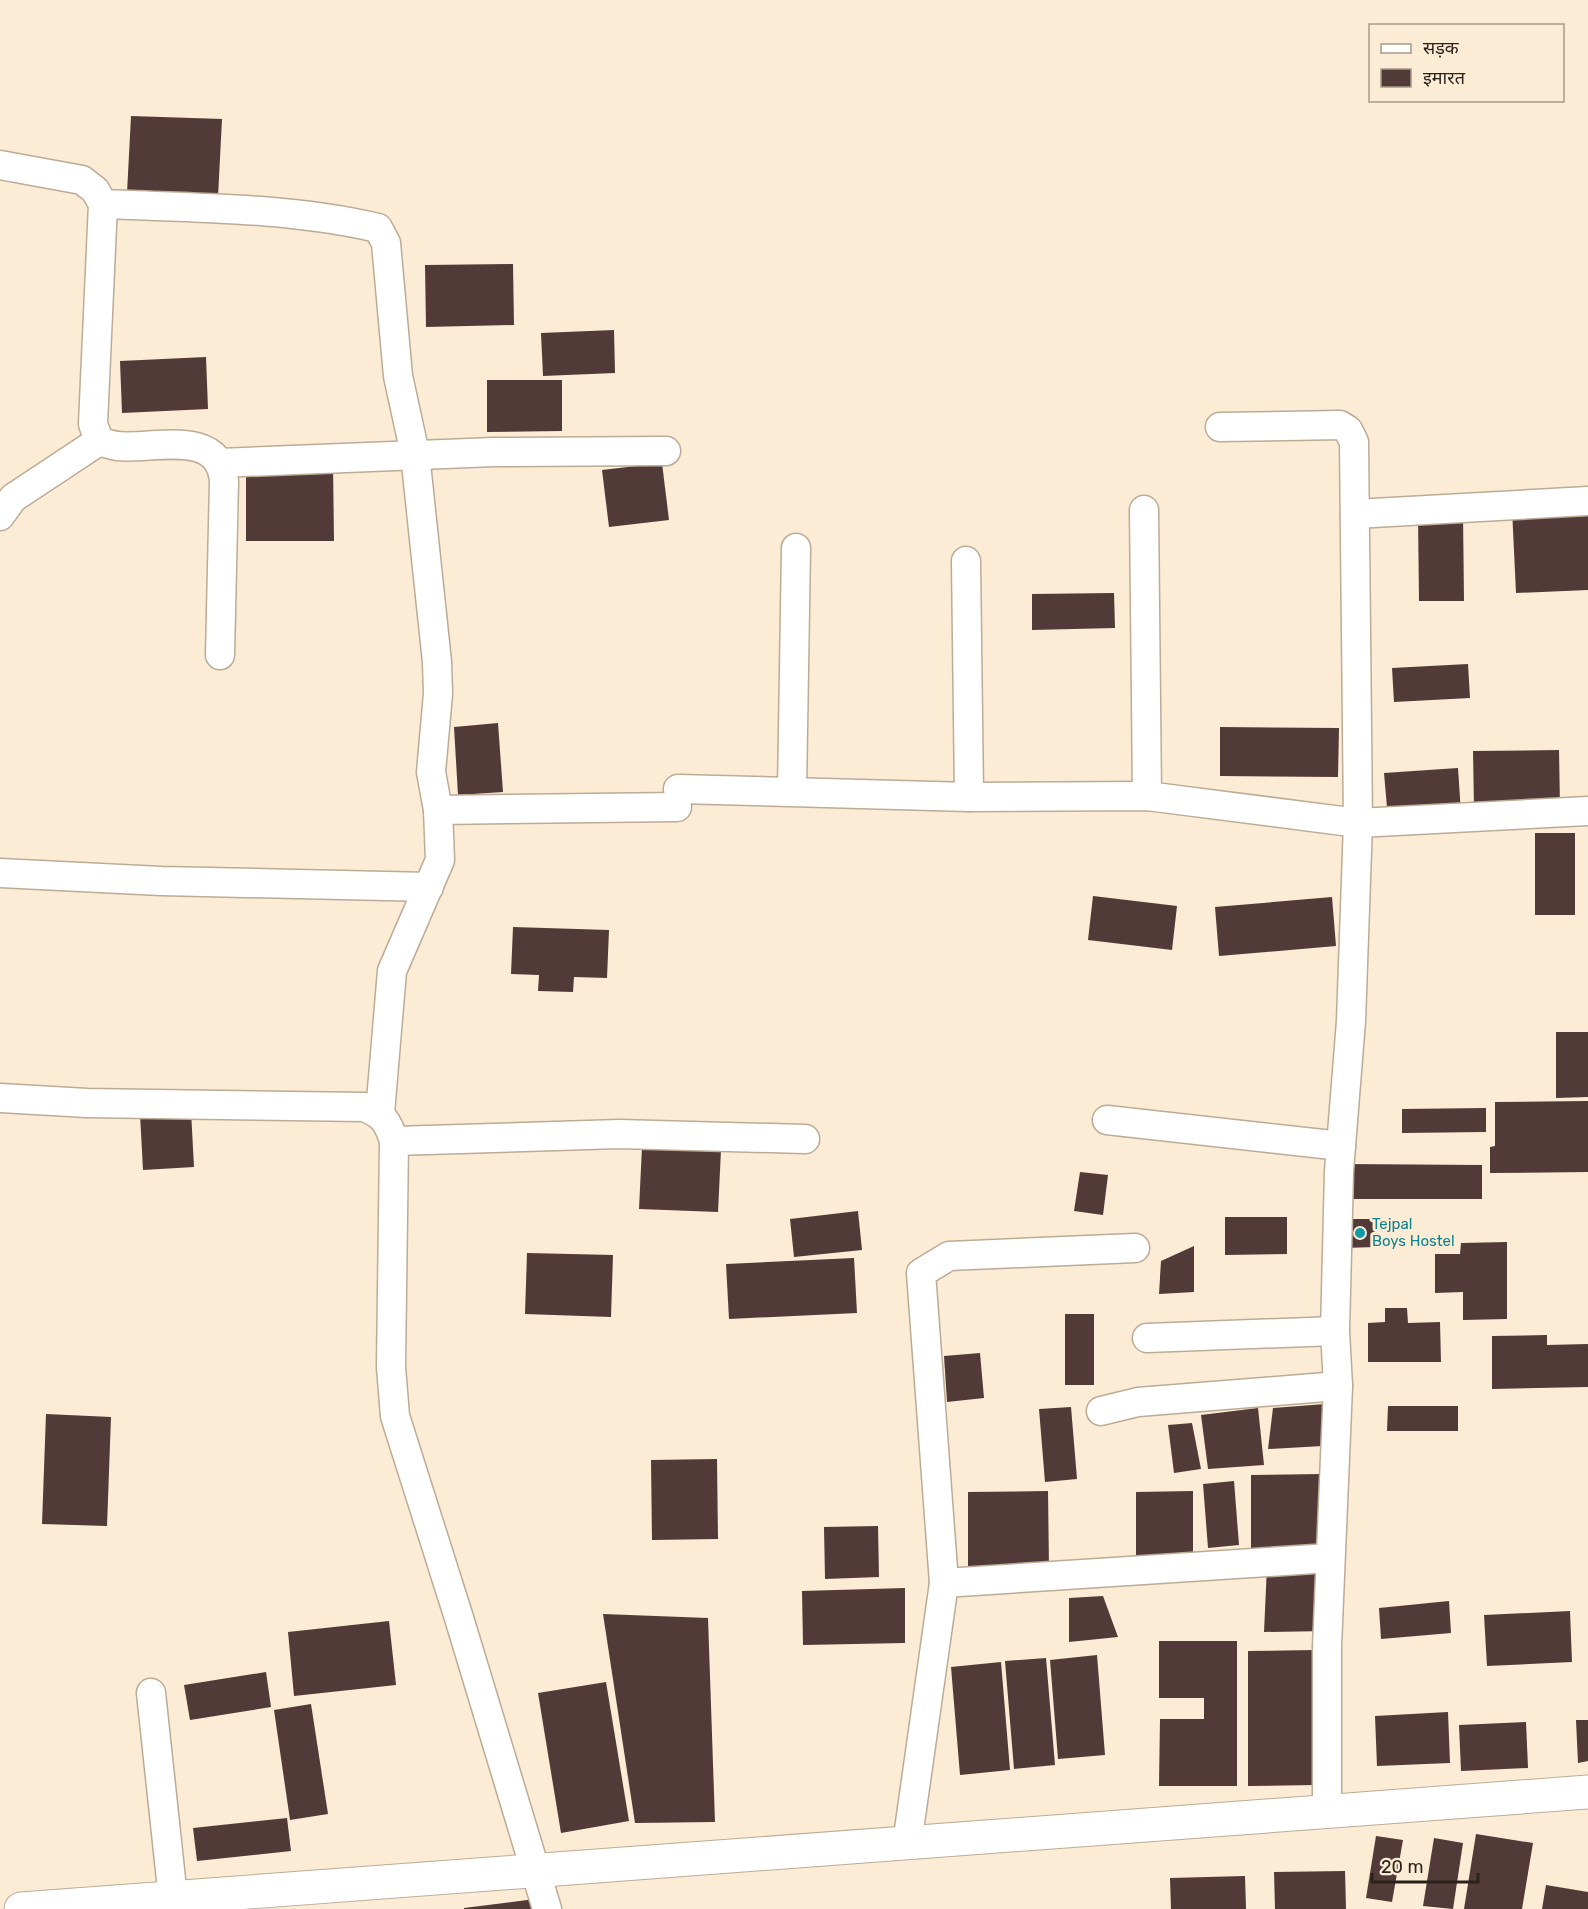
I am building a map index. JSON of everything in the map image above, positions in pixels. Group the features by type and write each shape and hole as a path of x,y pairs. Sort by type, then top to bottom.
{"street":[{"path":"0,165 82,180 95,190 103,204 93,424 99,441"},
{"path":"103,204 223,209 335,218 378,228 386,243 398,376 415,454 437,662 438,694 431,772 438,810 440,860 392,971 380,1113"},
{"path":"1220,427 1340,425 1348,430 1354,442 1358,823 1351,1020 1341,1146 1335,1331 1338,1386 1330,1558 1327,1812"},
{"path":"0,516 13,498 99,441 117,446 180,445 202,448 215,455 220,463 224,481 220,655"},
{"path":"220,463 415,454 666,451"},
{"path":"1355,514 1588,501"},
{"path":"1144,510 1147,796"},
{"path":"792,792 796,548"},
{"path":"966,561 969,797"},
{"path":"438,810 792,792 969,797 1147,796 1358,823 1588,811"},
{"path":"0,873 161,881 429,887"},
{"path":"0,1098 87,1103 364,1107 380,1113 389,1124 394,1141 391,1367 395,1416 547,1909"},
{"path":"1107,1120 1341,1146"},
{"path":"394,1141 619,1134 805,1139"},
{"path":"908,1844 944,1583 921,1273 949,1256 1136,1248"},
{"path":"1147,1338 1335,1331"},
{"path":"1101,1411 1138,1402 1338,1386"},
{"path":"944,1583 1330,1558"},
{"path":"151,1693 173,1898"},
{"path":"21,1909 1588,1792"}],"building":[{"path":"131,116 222,119 218,197 127,193"},
{"path":"513,264 514,325 426,327 425,265"},
{"path":"614,330 615,373 543,376 541,333"},
{"path":"206,357 208,409 122,413 120,361"},
{"path":"487,380 562,380 562,431 487,432"},
{"path":"662,463 669,520 609,527 602,470"},
{"path":"333,464 334,541 246,541 246,465"},
{"path":"1588,506 1588,590 1516,593 1512,509"},
{"path":"1418,514 1463,514 1464,601 1419,601"},
{"path":"1114,593 1115,628 1032,630 1032,594"},
{"path":"1468,664 1470,698 1394,702 1392,668"},
{"path":"498,723 503,792 458,795 454,727"},
{"path":"1220,727 1339,728 1338,777 1220,776"},
{"path":"1559,750 1560,807 1474,809 1473,751"},
{"path":"1458,768 1461,813 1388,819 1384,773"},
{"path":"1535,833 1575,833 1575,915 1535,915"},
{"path":"1093,896 1177,906 1172,950 1088,940"},
{"path":"1332,897 1336,946 1219,956 1215,907"},
{"path":"513,927 609,930 607,978 574,977 573,992 538,991 539,975 511,974"},
{"path":"1556,1032 1588,1032 1588,1097 1556,1098"},
{"path":"1588,1101 1588,1172 1490,1173 1490,1147 1495,1146 1495,1102"},
{"path":"1486,1108 1486,1132 1402,1133 1402,1109"},
{"path":"191,1111 194,1167 143,1170 140,1114"},
{"path":"642,1147 721,1150 718,1212 639,1209"},
{"path":"1344,1164 1482,1165 1482,1199 1345,1199"},
{"path":"1080,1172 1108,1175 1103,1215 1074,1211"},
{"path":"858,1211 862,1250 794,1257 790,1219"},
{"path":"1225,1217 1287,1217 1287,1254 1225,1255"},
{"name":"Tejpal Boys Hostel","path":"1343,1219 1376,1219 1376,1247 1343,1248"},
{"path":"1507,1242 1507,1319 1463,1320 1463,1292 1435,1293 1435,1254 1460,1254 1461,1243"},
{"path":"1194,1246 1194,1292 1159,1294 1161,1261"},
{"path":"527,1253 613,1255 611,1317 525,1314"},
{"path":"854,1258 857,1313 729,1319 726,1264"},
{"path":"1385,1308 1407,1308 1408,1323 1440,1322 1441,1362 1368,1362 1368,1323 1385,1322"},
{"path":"1065,1314 1094,1314 1094,1385 1065,1385"},
{"path":"1547,1335 1547,1345 1588,1344 1588,1387 1492,1389 1492,1336"},
{"path":"980,1353 984,1398 947,1402 944,1356"},
{"path":"1325,1404 1323,1446 1268,1449 1273,1408"},
{"path":"1388,1406 1458,1406 1458,1431 1387,1431"},
{"path":"1071,1407 1077,1479 1045,1482 1039,1409"},
{"path":"1258,1408 1264,1465 1208,1469 1201,1415"},
{"path":"46,1414 111,1417 107,1526 42,1524"},
{"path":"1192,1423 1201,1469 1174,1473 1168,1425"},
{"path":"717,1459 718,1539 652,1540 651,1460"},
{"path":"1322,1474 1323,1551 1251,1552 1251,1475"},
{"path":"1234,1481 1239,1545 1208,1548 1203,1484"},
{"path":"1048,1491 1049,1568 968,1568 968,1492"},
{"path":"1193,1491 1193,1562 1136,1563 1136,1492"},
{"path":"878,1526 879,1577 825,1579 824,1527"},
{"path":"1267,1566 1318,1569 1327,1631 1264,1632"},
{"path":"905,1588 905,1643 803,1645 802,1591"},
{"path":"1103,1596 1118,1637 1069,1642 1069,1598"},
{"path":"1449,1601 1451,1633 1381,1639 1379,1608"},
{"path":"1570,1611 1572,1662 1487,1666 1484,1615"},
{"path":"603,1614 708,1618 715,1822 635,1823"},
{"path":"389,1621 396,1685 294,1696 288,1632"},
{"path":"1159,1641 1237,1641 1237,1786 1159,1786 1160,1719 1204,1719 1204,1698 1159,1698"},
{"path":"1315,1650 1315,1785 1248,1786 1248,1651"},
{"path":"1097,1655 1105,1755 1058,1759 1050,1660"},
{"path":"1046,1658 1055,1765 1014,1769 1005,1661"},
{"path":"1001,1662 1010,1770 960,1775 951,1667"},
{"path":"266,1672 271,1707 190,1720 184,1685"},
{"path":"606,1682 629,1821 561,1833 538,1693"},
{"path":"311,1704 328,1814 290,1820 274,1710"},
{"path":"1448,1712 1450,1763 1377,1766 1375,1716"},
{"path":"1576,1720 1588,1720 1588,1761 1578,1763"},
{"path":"1526,1722 1528,1768 1461,1771 1459,1725"},
{"path":"287,1818 291,1851 197,1861 193,1828"},
{"path":"1476,1834 1533,1843 1522,1909 1464,1909"},
{"path":"1376,1836 1403,1840 1392,1902 1366,1898"},
{"path":"1434,1838 1463,1843 1453,1909 1423,1906"},
{"path":"1345,1871 1346,1909 1275,1909 1274,1872"},
{"path":"1245,1876 1246,1909 1171,1909 1170,1878"},
{"path":"1546,1885 1588,1892 1588,1909 1542,1909"},
{"path":"535,1899 537,1909 464,1909 464,1908"}],"place":[{"name":"Tejpal Boys Hostel","path":"1360,1233"}]}
